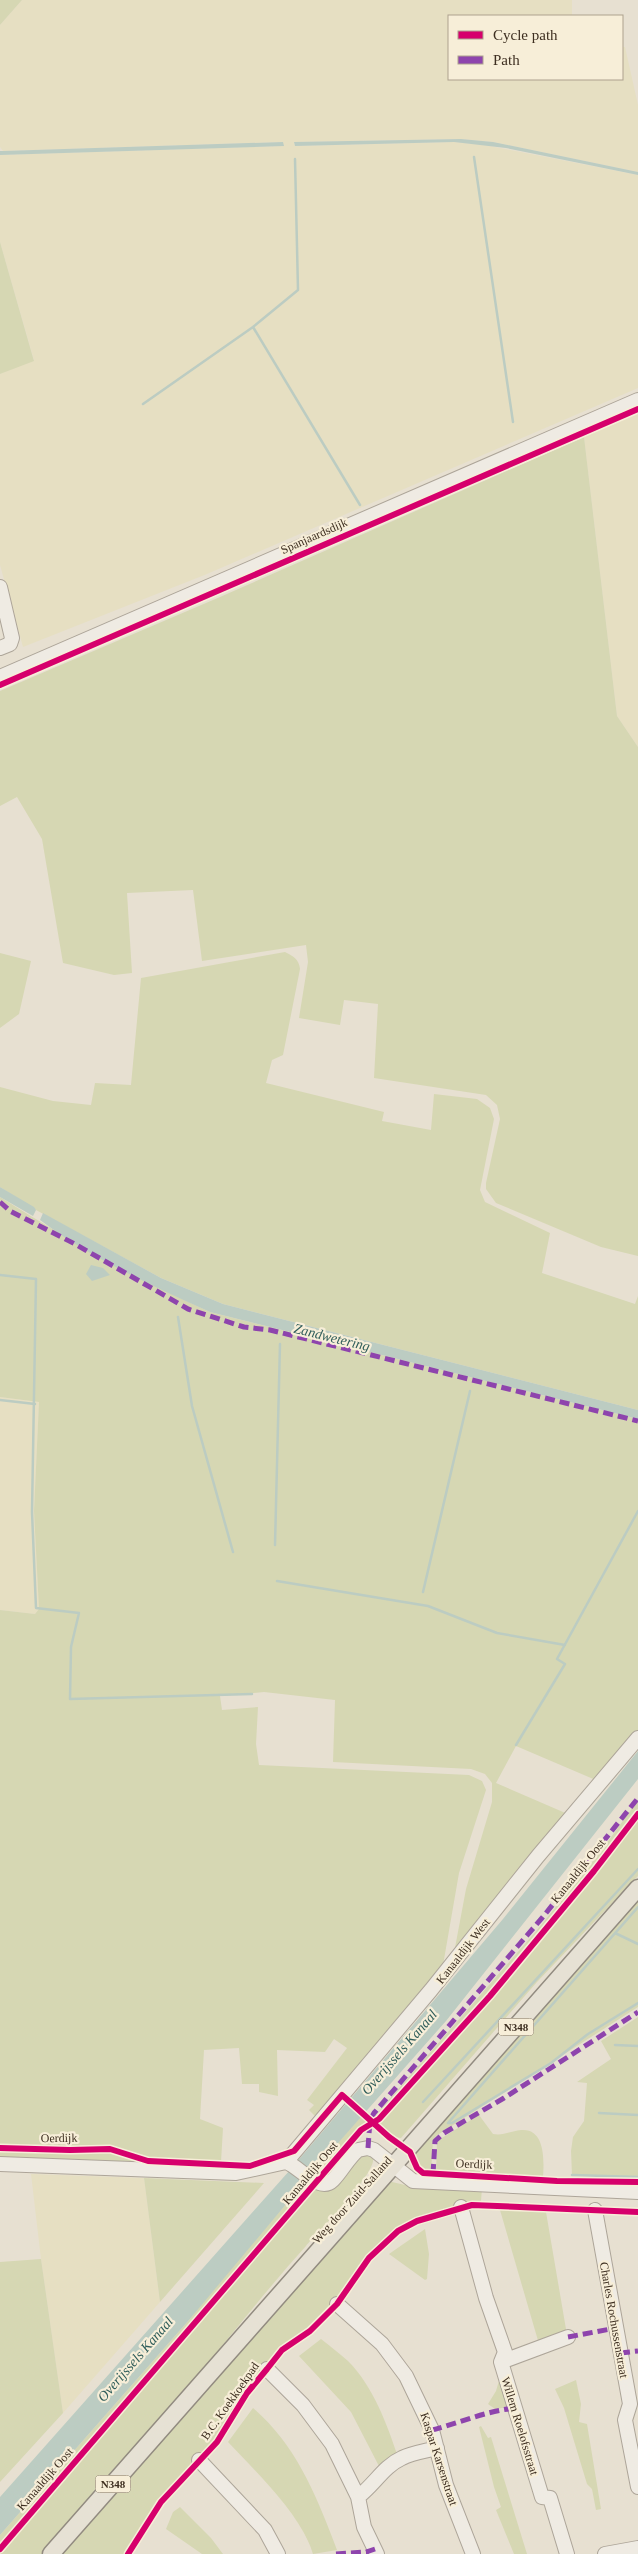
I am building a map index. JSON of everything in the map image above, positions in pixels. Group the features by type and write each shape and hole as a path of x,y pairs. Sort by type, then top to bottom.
{"main road":[{"name":"Weg door Zuid-Salland","path":"51,2554 175,2413 574,1946 638,1882"},
{"name":"Weg door Zuid-Salland","path":"390,2163 638,1888"}],"street":[{"name":"Spanjaardsdijk","path":"0,677 638,400"},
{"path":"0,587 12,638 10,644 0,648"},
{"name":"Kanaaldijk West","path":"290,2164 538,1856 638,1738"},
{"name":"Oerdijk","path":"290,2164 316,2182 329,2183 354,2153 361,2148 371,2148 407,2178 418,2182 638,2192"},
{"path":"0,2164 236,2173 290,2164"},
{"name":"Willem Roelofsstraat","path":"461,2207 486,2298 505,2352 501,2362 542,2497 550,2498 568,2554"},
{"name":"Charles Rochussenstraat","path":"594,2210 630,2404 625,2420 638,2488"},
{"name":"Kaspar Karsenstraat","path":"337,2304 368,2330 395,2359 423,2409 437,2448 446,2485 473,2554"},
{"path":"501,2362 568,2338"},
{"path":"267,2369 303,2405 327,2437 358,2497 364,2527 377,2554"},
{"path":"358,2497 368,2490 385,2470 402,2457 437,2448"},
{"path":"199,2460 265,2530 278,2554"},
{"path":"605,2554 638,2548"}],"shaded area":[{"path":"22,0 572,0 572,15 448,15 448,80 623,80 623,47 625,47 638,105 638,172 493,142 461,139 294,142 295,146 454,142 485,145 638,175 638,388 207,574 23,647 0,565 0,374 34,360 0,242 0,155 283,146 283,142 3,151 0,147 0,25"},
{"path":"638,412 638,747 617,716 584,437"},
{"path":"0,1397 39,1402 34,1511 39,1609 35,1614 0,1610"},
{"path":"31,2174 144,2178 160,2302 63,2413 41,2259"}],"green space":[{"path":"0,0 22,0 0,25"},
{"path":"0,242 34,361 0,374"},
{"path":"584,437 617,716 638,747 638,1256 601,1247 496,1203 486,1189 486,1183 500,1119 497,1105 486,1095 374,1078 378,1004 344,1000 340,1025 299,1018 308,962 306,945 202,961 193,890 127,893 132,973 114,975 63,963 42,839 17,797 0,806 0,691 220,597"},
{"path":"285,952 297,960 300,969 283,1055 272,1060 266,1083 384,1112 382,1121 431,1130 434,1094 477,1099 490,1108 494,1119 480,1190 485,1202 550,1233 542,1273 635,1304 638,1296 638,1410 223,1304 161,1278 36,1210 0,1187 0,1087 53,1101 91,1105 95,1083 131,1085 141,978"},
{"path":"0,953 31,961 19,1014 0,1028"},
{"path":"0,1197 103,1258 210,1312 638,1419 638,1732 598,1781 516,1746 496,1783 570,1815 454,1953 466,1889 492,1802 492,1783 485,1774 471,1769 333,1762 335,1700 264,1692 220,1696 222,1710 258,1707 256,1744 259,1765 469,1775 482,1781 486,1790 459,1873 442,1971 318,2119 309,2110 314,2105 307,2100 347,2048 334,2039 325,2052 277,2050 278,2096 259,2092 259,2084 242,2084 239,2048 204,2050 200,2119 223,2128 221,2162 143,2158 100,2145 72,2147 0,2145 0,1610 35,1614 39,1609 34,1511 39,1402 0,1397"},
{"path":"638,1800 638,1876 537,1982 401,2138 393,2137 378,2124 381,2118 550,1927 630,1826 627,1825 508,1972 378,2116 373,2118 537,1930 601,1851"},
{"path":"638,1894 638,2007 436,2136 433,2141 431,2172 422,2170 411,2151"},
{"path":"638,2017 638,2177 572,2175 571,2151 573,2137 584,2121 587,2083 577,2082 611,2059 601,2041"},
{"path":"362,2115 367,2123 358,2129 317,2176 312,2172"},
{"path":"479,2115 493,2134 504,2134 521,2130 535,2134 542,2147 543,2178 436,2172 437,2141"},
{"path":"0,2149 110,2150 147,2163 147,2167 0,2160"},
{"path":"364,2154 373,2158 372,2166 357,2189 272,2285 159,2422 43,2554 0,2554 317,2186"},
{"path":"144,2178 264,2183 160,2302"},
{"path":"306,2181 313,2184 0,2546 0,2535 189,2320 216,2285"},
{"path":"388,2181 409,2186 482,2188 481,2201 479,2204 456,2205 408,2222 370,2252 326,2312 282,2348 266,2365 212,2444 157,2501 125,2554 56,2554"},
{"path":"500,2210 546,2212 567,2335 539,2344"},
{"path":"425,2229 429,2254 427,2279 425,2280 389,2254"},
{"path":"41,2259 63,2413 0,2482 0,2262"},
{"path":"321,2339 357,2371 378,2406 398,2457 381,2470 351,2412 299,2356"},
{"path":"501,2374 509,2407 495,2409 488,2404 496,2391"},
{"path":"576,2380 581,2404 579,2422 587,2424 601,2509 596,2510 592,2489 587,2484 564,2408 555,2389"},
{"path":"253,2408 282,2439 294,2456 322,2511 337,2550 313,2554 299,2524 277,2494 228,2442"},
{"path":"481,2426 488,2438 491,2437 527,2554 514,2554 496,2510 501,2507 479,2427"},
{"path":"180,2507 211,2538 223,2554 202,2554 166,2529 173,2512"}],"water":[{"path":"461,139 493,142 638,172 638,175 506,148 454,142 295,146 294,142"},
{"path":"283,142 284,146 0,155 0,151"},
{"path":"0,1187 34,1207 36,1210 33,1216 0,1197"},
{"name":"Zandwetering","path":"43,1213 161,1278 223,1304 638,1410 638,1419 210,1312 145,1282 79,1246 40,1220"},
{"path":"91,1265 103,1268 110,1275 92,1281 86,1274"},
{"name":"Overijssels Kanaal","path":"638,1751 638,1779 446,2021 323,2160 189,2320 0,2535 0,2497 290,2170 503,1919"}],"waterway":[{"path":"474,157 513,422"},
{"path":"143,404 253,327 298,290 295,159"},
{"path":"253,327 360,505"},
{"path":"0,1275 36,1279 32,1512 36,1608 79,1613 71,1647 70,1699 252,1694"},
{"path":"178,1317 192,1406 233,1552"},
{"path":"275,1545 280,1344"},
{"path":"423,1592 470,1391"},
{"path":"0,1400 35,1404"},
{"path":"516,1745 565,1664 557,1659 638,1511"},
{"path":"277,1581 428,1606 497,1633 565,1645"},
{"path":"423,2102 638,1869"},
{"path":"638,1907 448,2123 452,2123 551,2063 588,2034 638,2003"},
{"path":"615,1933 638,1944"},
{"path":"615,2045 638,2046"},
{"path":"599,2113 638,2115"},
{"path":"572,2175 638,2177"}],"marked path":[{"path":"0,1202 10,1211 75,1244 188,1309 244,1327 270,1330 638,1421"},
{"path":"368,2148 370,2120 374,2113 542,1918 638,1798"},
{"path":"433,2174 435,2141 444,2133 504,2098 638,2012"},
{"path":"568,2337 616,2328"},
{"path":"620,2353 638,2351"},
{"path":"432,2430 483,2414 515,2408"},
{"path":"336,2554 366,2552 375,2549"}],"cycle path":[{"path":"0,685 638,409"},
{"name":"Kanaaldijk Oost","path":"0,2549 361,2130 379,2119 490,1996 594,1871 638,1814"},
{"path":"0,2148 110,2149 148,2161 250,2166 294,2151 342,2095 389,2137 410,2152 417,2168 423,2173 557,2181 638,2182"},
{"name":"B.C. Koekkoekpad","path":"128,2554 161,2502 217,2442 247,2393 282,2350 310,2331 337,2304 369,2258 398,2231 417,2221 472,2205 638,2212"}]}
